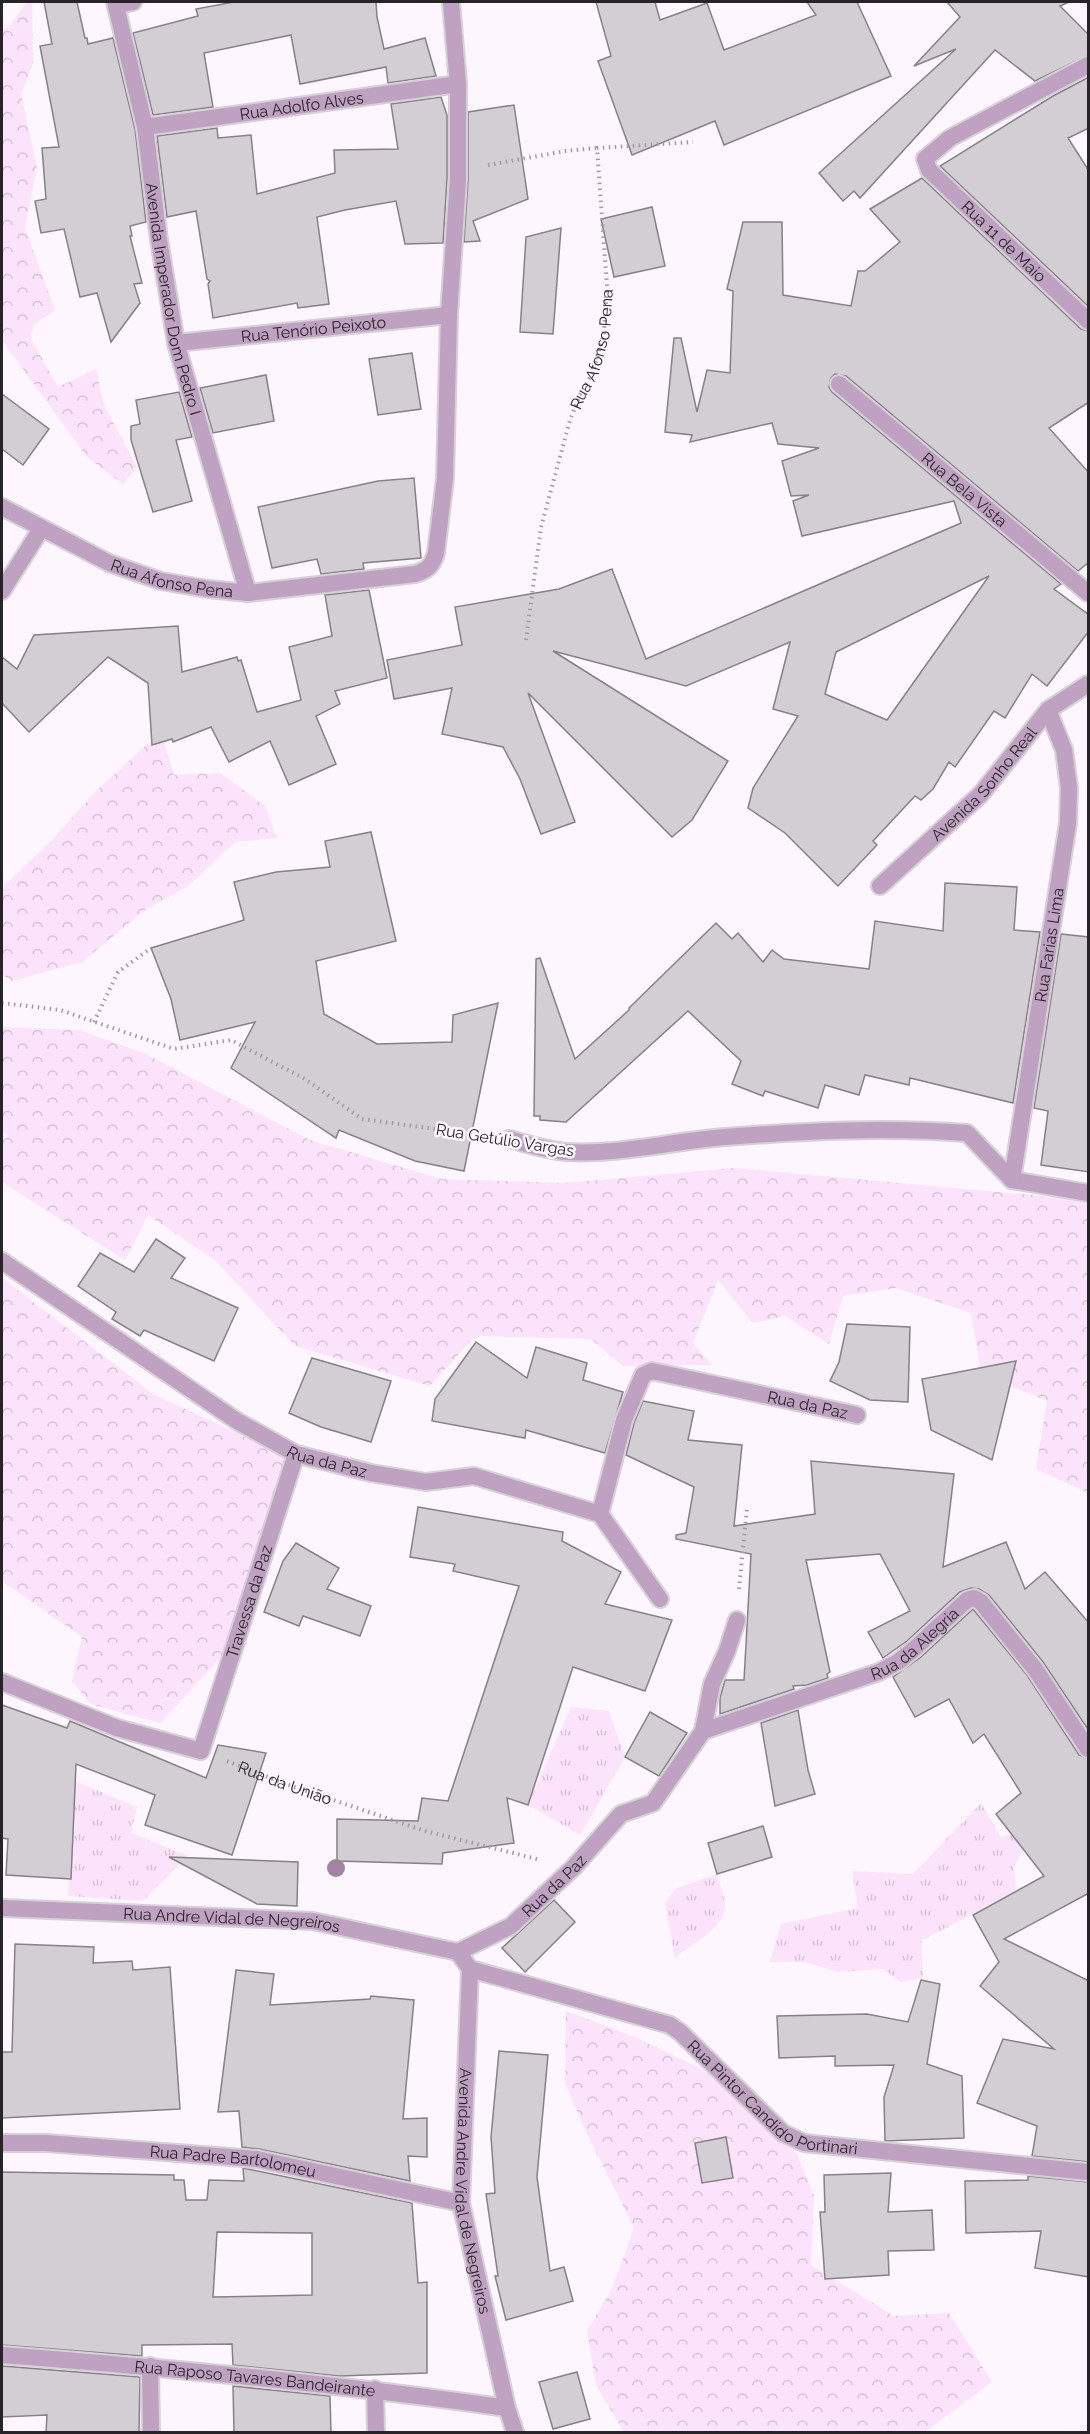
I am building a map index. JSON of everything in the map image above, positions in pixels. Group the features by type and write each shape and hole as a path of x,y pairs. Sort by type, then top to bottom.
{"street":[{"name":"Avenida Imperador Dom Pedro I","path":"121,2 145,127 159,240 176,343 248,593"},
{"path":"449,315 458,179 458,84 451,2"},
{"name":"Rua 11 de Maio","path":"1089,65 950,138 925,159 929,170 1089,321"},
{"name":"Rua Adolfo Alves","path":"145,127 458,84"},
{"name":"Rua Tenório Peixoto","path":"176,343 449,315"},
{"name":"Rua Afonso Pena","path":"2,507 109,564 161,581 208,590 248,593 415,574 427,570 436,553 445,478 449,315"},
{"name":"Rua Bela Vista","path":"838,384 1089,593"},
{"path":"2,591 41,529"},
{"name":"Avenida Sonho Real","path":"880,886 981,794 1048,710 1089,684"},
{"name":"Rua Farias Lima","path":"1012,1180 1068,823 1069,788 1064,750 1048,710"},
{"name":"Rua Getúlio Vargas","path":"509,1139 565,1152 607,1151 724,1137 842,1130 920,1129 967,1133 1012,1180"},
{"path":"1012,1180 1089,1193"},
{"name":"Rua da Paz","path":"2,1261 237,1420 296,1454 371,1473 426,1482 474,1476 600,1514 624,1420 643,1375 652,1371 857,1415"},
{"name":"Travessa da Paz","path":"201,1751 296,1454"},
{"path":"600,1514 660,1599"},
{"name":"Rua da Alegria","path":"703,1731 879,1672 898,1662 967,1600 974,1598 981,1602 1035,1669 1089,1749"},
{"name":"Rua da Paz","path":"458,1952 511,1926 573,1868 621,1814 653,1803 703,1731 712,1684 727,1651 737,1620"},
{"path":"2,1682 117,1728 201,1751"},
{"name":"Rua Andre Vidal de Negreiros","path":"2,1908 313,1921 458,1952"},
{"path":"458,1952 470,1969"},
{"name":"Rua Pintor Candido Portinari","path":"470,1969 670,2025 680,2032 783,2133 804,2143 1089,2172"},
{"name":"Avenida Andre Vidal de Negreiros","path":"470,1969 461,2203 507,2408 515,2433"},
{"name":"Rua Padre Bartolomeu","path":"2,2142 46,2143 257,2159 461,2203"},
{"name":"Rua Raposo Tavares Bandeirante","path":"2,2355 150,2366 375,2389 507,2408"},
{"path":"150,2366 151,2433"},
{"path":"375,2389 376,2433"}],"path":[{"path":"458,179 485,166 566,151 693,142"},
{"name":"Rua Afonso Pena","path":"526,640 541,527 570,420 579,395 598,360 604,333 607,286 597,148"},
{"path":"94,1022 118,972 151,948"},
{"name":"Rua Getúlio Vargas","path":"2,1003 60,1010 174,1049 231,1040 305,1079 362,1119 509,1139"},
{"path":"737,1620 747,1508"},
{"name":"Rua da União","path":"201,1751 283,1783 425,1832 573,1868"}],"green space":[{"path":"27,2 32,2 33,63 21,94 37,167 25,228 55,310 33,325 31,339 58,387 96,369 104,405 137,467 123,484 87,457 2,340 2,31 9,27"},
{"path":"161,732 174,775 220,773 265,806 277,838 235,842 188,886 145,910 82,962 12,981 2,975 2,888 53,839 97,790"},
{"path":"2,1027 80,1030 146,1054 310,1140 441,1179 565,1183 734,1168 1076,1199 1088,1203 1088,1493 1036,1469 1047,1401 981,1374 971,1313 896,1288 843,1296 829,1344 785,1316 753,1323 718,1280 693,1343 712,1365 623,1366 591,1339 475,1336 430,1386 295,1346 216,1261 148,1215 125,1260 2,1182 2,1142 8,1135 2,1132"},
{"path":"2,1278 153,1394 286,1456 242,1590 224,1654 160,1723 91,1704 72,1681 82,1637 2,1581"},
{"path":"571,1707 609,1711 625,1757 580,1835 528,1805"},
{"path":"2,1751 137,1807 131,1833 188,1856 143,1901 68,1896 74,1807 10,1803 2,1798"},
{"path":"981,1803 1001,1837 1035,1827 1014,1867 1016,1891 921,1941 923,1978 901,1982 883,1969 838,1972 804,1962 770,1962 781,1924 858,1908 852,1871 913,1874"},
{"path":"717,1874 725,1902 719,1922 706,1935 675,1958 665,1904 675,1889"},
{"path":"566,2011 635,2037 703,2070 797,2154 814,2196 811,2265 894,2316 949,2313 992,2382 925,2432 624,2432 596,2385 587,2331 612,2289 634,2228 587,2134 565,2083"}],"building":[{"path":"44,2 77,2 88,44 113,38 135,129 146,222 130,226 132,236 130,236 142,283 134,284 140,303 111,342 97,293 80,297 64,229 41,233 35,201 46,199 42,148 59,147 40,46 52,44"},
{"path":"234,2 376,2 384,49 425,38 436,76 388,83 386,67 300,84 291,35 204,53 213,107 153,115 133,33 198,16 196,9"},
{"path":"596,2 655,2 660,20 707,3 724,50 816,15 807,2 857,2 891,76 724,145 715,121 632,155 598,61 611,56"},
{"path":"947,2 1069,2 1060,6 1089,35 1089,55 1035,81 995,50 860,198 854,191 843,201 819,173 956,49 914,66 960,17"},
{"path":"1089,77 1089,128 1068,138 1089,171 1089,307 940,166 1053,96"},
{"path":"441,97 447,115 447,179 443,243 405,244 396,201 317,217 329,304 298,308 297,303 213,318 208,284 210,281 207,279 196,211 167,217 157,136 217,128 218,138 251,135 257,194 335,173 334,150 398,149 391,104"},
{"path":"514,105 528,199 473,221 480,241 464,242 468,180 468,112"},
{"path":"922,178 1081,329 1089,331 1089,402 1049,428 1089,473 1089,562 1078,571 846,376 835,374 831,378 829,387 832,392 1061,584 1054,589 1089,615 1089,631 1047,686 1032,674 1005,718 994,711 955,767 949,762 933,789 921,800 915,796 873,841 877,845 838,886 785,833 748,808 753,788 798,716 773,709 790,642 686,686 553,651 728,761 692,820 672,837 528,693 575,822 541,834 520,779 503,747 442,734 452,688 394,699 387,660 462,645 455,607 559,589 612,569 646,659 961,523 954,501 802,536 793,501 809,495 791,496 782,461 819,448 778,444 772,423 690,442 692,435 665,432 674,338 681,338 697,412 707,370 730,373 733,291 727,289 743,222 782,222 783,295 851,306 858,271 865,271 900,242 870,209","holes":["989,576 887,720 825,694 836,652"]},
{"path":"652,207 665,266 614,277 601,219"},
{"path":"561,228 553,334 520,332 526,237"},
{"path":"412,353 421,409 378,415 369,359"},
{"path":"266,375 274,421 213,433 200,388"},
{"path":"179,392 192,437 176,440 192,501 153,512 131,440 131,426 140,424 136,400"},
{"path":"2,394 49,429 23,465 2,449"},
{"path":"414,478 421,558 363,563 364,569 321,574 317,559 272,568 258,507 378,481"},
{"path":"369,590 387,678 335,691 340,704 316,716 336,764 289,785 270,741 229,762 211,727 173,742 172,739 152,745 148,683 108,657 29,732 2,703 2,657 17,669 34,635 178,626 182,672 237,657 238,661 241,660 257,712 301,700 289,647 332,636 325,595"},
{"path":"371,832 396,941 316,961 324,1014 377,1044 452,1042 453,1015 498,1003 464,1171 415,1161 339,1130 336,1138 231,1068 255,1022 180,1040 171,999 151,948 244,920 234,882 276,872 330,867 325,841"},
{"path":"945,883 1017,887 1014,930 1040,932 1013,1103 910,1078 909,1085 865,1075 859,1095 825,1085 818,1108 765,1091 763,1096 732,1084 741,1061 688,1011 566,1122 540,1120 540,1116 534,1116 536,959 540,958 575,1059 629,1010 716,923 732,939 738,933 763,962 772,950 784,959 869,969 875,921 943,931"},
{"path":"1061,934 1089,937 1089,1172 1041,1165 1048,1111 1034,1108"},
{"path":"156,1239 185,1258 171,1278 238,1308 214,1361 144,1330 140,1336 112,1319 116,1312 78,1286 100,1253 134,1272"},
{"path":"847,1324 910,1327 908,1402 870,1400 830,1381 839,1362"},
{"path":"476,1342 527,1378 536,1347 587,1363 583,1380 623,1392 605,1453 526,1430 525,1438 432,1421 435,1399"},
{"path":"312,1358 391,1381 371,1442 321,1427 289,1413"},
{"path":"1016,1361 992,1460 931,1430 922,1379"},
{"path":"643,1401 694,1411 688,1440 742,1445 734,1526 815,1514 811,1461 954,1474 943,1567 1006,1542 1025,1589 1045,1572 1089,1623 1089,1731 1043,1662 989,1595 979,1589 971,1588 960,1592 907,1641 883,1658 868,1632 910,1611 880,1554 806,1560 830,1672 827,1674 828,1678 807,1685 793,1686 794,1689 720,1714 720,1698 725,1680 744,1680 751,1554 676,1539 676,1535 686,1533 694,1487 626,1455 634,1423"},
{"path":"418,1507 563,1532 562,1541 621,1572 605,1604 672,1620 645,1691 573,1667 528,1805 507,1798 514,1843 443,1853 442,1864 337,1861 337,1819 418,1821 422,1798 448,1801 519,1586 453,1571 455,1564 410,1557"},
{"path":"296,1543 339,1568 327,1589 371,1606 360,1636 303,1616 299,1626 264,1612 283,1561"},
{"path":"973,1609 1027,1675 1079,1755 1089,1759 1089,1893 1004,1939 1089,1981 1089,2162 1032,2156 1037,2126 977,2103 1003,2039 1054,2049 980,1986 999,1962 973,1915 1044,1876 996,1814 1021,1793 984,1734 973,1743 949,1699 915,1717 893,1677 921,1657"},
{"path":"2,1705 67,1728 70,1721 206,1778 218,1745 266,1753 232,1855 145,1825 155,1795 76,1764 71,1879 6,1875 8,1839 2,1838"},
{"path":"798,1710 808,1770 815,1794 775,1806 761,1723"},
{"path":"650,1712 687,1733 659,1776 625,1757"},
{"path":"763,1826 772,1857 717,1874 708,1843"},
{"path":"169,1857 298,1862 297,1906 257,1904"},
{"path":"554,1900 575,1922 525,1972 502,1948"},
{"path":"15,1944 94,1947 93,1963 132,1961 133,1970 170,1967 180,2109 2,2118 2,2052 12,2052"},
{"path":"236,1970 274,1974 270,2005 370,1999 371,1996 414,2000 403,2119 427,2118 427,2157 408,2156 410,2181 242,2147 239,2111 218,2112"},
{"path":"921,1980 940,1984 927,2064 962,2076 964,2138 885,2141 884,2097 894,2065 835,2066 835,2056 779,2058 777,2016 867,2014 908,2022"},
{"path":"499,2051 548,2055 537,2177 550,2271 564,2267 573,2301 506,2320 495,2276 498,2276 486,2194 495,2193 491,2137"},
{"path":"726,2137 733,2178 702,2183 695,2143"},
{"path":"243,2168 412,2203 418,2283 427,2282 427,2373 339,2376 233,2365 232,2344 142,2345 142,2356 2,2345 2,2172 174,2175 174,2180 184,2180 186,2200 207,2200 209,2180 244,2181","holes":["217,2232 312,2233 312,2295 213,2297"]},
{"path":"891,2173 888,2212 932,2210 934,2250 888,2251 889,2275 825,2279 820,2212 825,2212 824,2175"},
{"path":"1028,2176 1089,2182 1089,2277 1035,2268 1041,2231 966,2233 965,2181 1028,2180"},
{"path":"2,2366 140,2377 139,2433 46,2433 47,2415 2,2417"},
{"path":"577,2372 590,2419 553,2429 539,2382"},
{"path":"233,2386 330,2396 331,2433 234,2433"}]}
